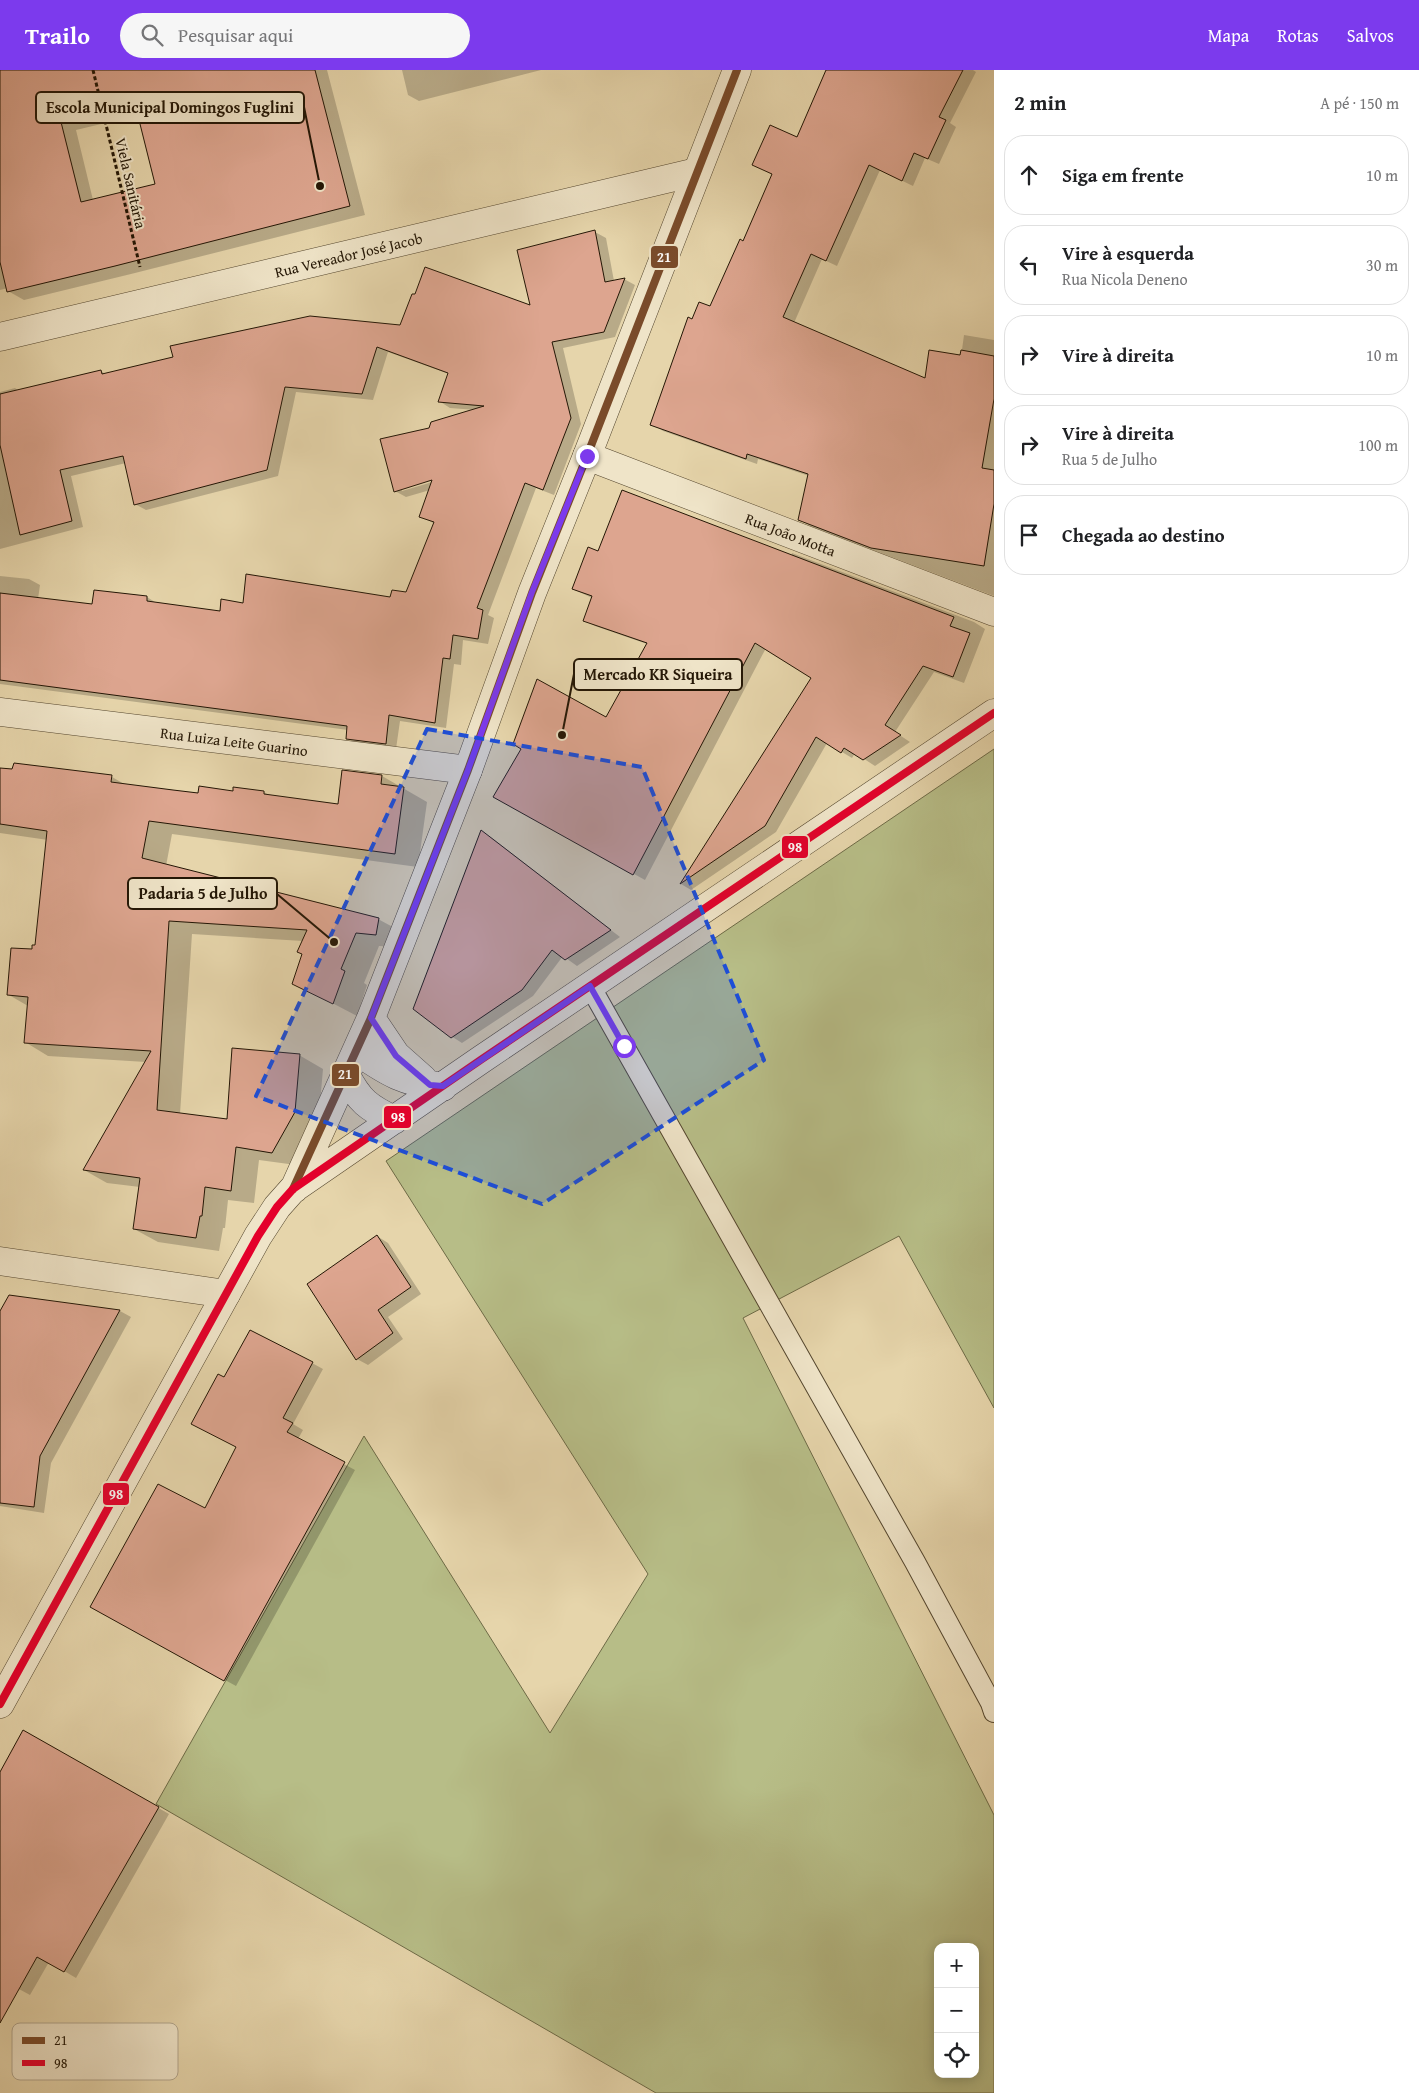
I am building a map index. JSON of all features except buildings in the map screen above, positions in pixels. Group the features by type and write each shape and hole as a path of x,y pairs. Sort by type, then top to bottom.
{"street":[{"path":"0,1704 226,1294 273,1214 293,1189 352,1063 468,770 532,592 737,70"},
{"name":"Rua Vereador José Jacob","path":"0,337 696,172"},
{"name":"Rua João Motta","path":"587,456 994,612"},
{"name":"Rua Luiza Leite Guarino","path":"0,712 468,770"},
{"path":"293,1189 394,1120 437,1086 590,986 994,713"},
{"path":"371,1018 396,1056 437,1086"},
{"path":"352,1063 385,1071 405,1080 437,1086"},
{"path":"352,1063 356,1096 394,1120"},
{"path":"0,1262 226,1294"}],"lane":[{"path":"590,986 915,1562 991,1703 994,1712"}],"path":[{"name":"Viela Sanitária","path":"93,70 148,302"}],"highlighted area":[{"path":"427,729 642,767 764,1060 542,1204 256,1096"}],"green space":[{"path":"994,749 994,1408 899,1236 743,1318 994,1815 994,2093 656,2093 156,1804 364,1436 550,1733 648,1574 386,1161"}],"transit line":[{"name":"21","path":"293,1189 371,1018 468,770 532,593 737,70"},
{"name":"98","path":"0,1704 258,1236 277,1207 293,1189 994,713"}],"place":[{"name":"Escola Municipal Domingos Fuglini","path":"320,186"},
{"name":"Mercado KR Siqueira","path":"562,735"},
{"name":"Padaria 5 de Julho","path":"334,942"}],"route":[{"path":"587,456 532,592 468,770 371,1018 396,1056 430,1085 443,1086 590,986 624,1046"}]}
